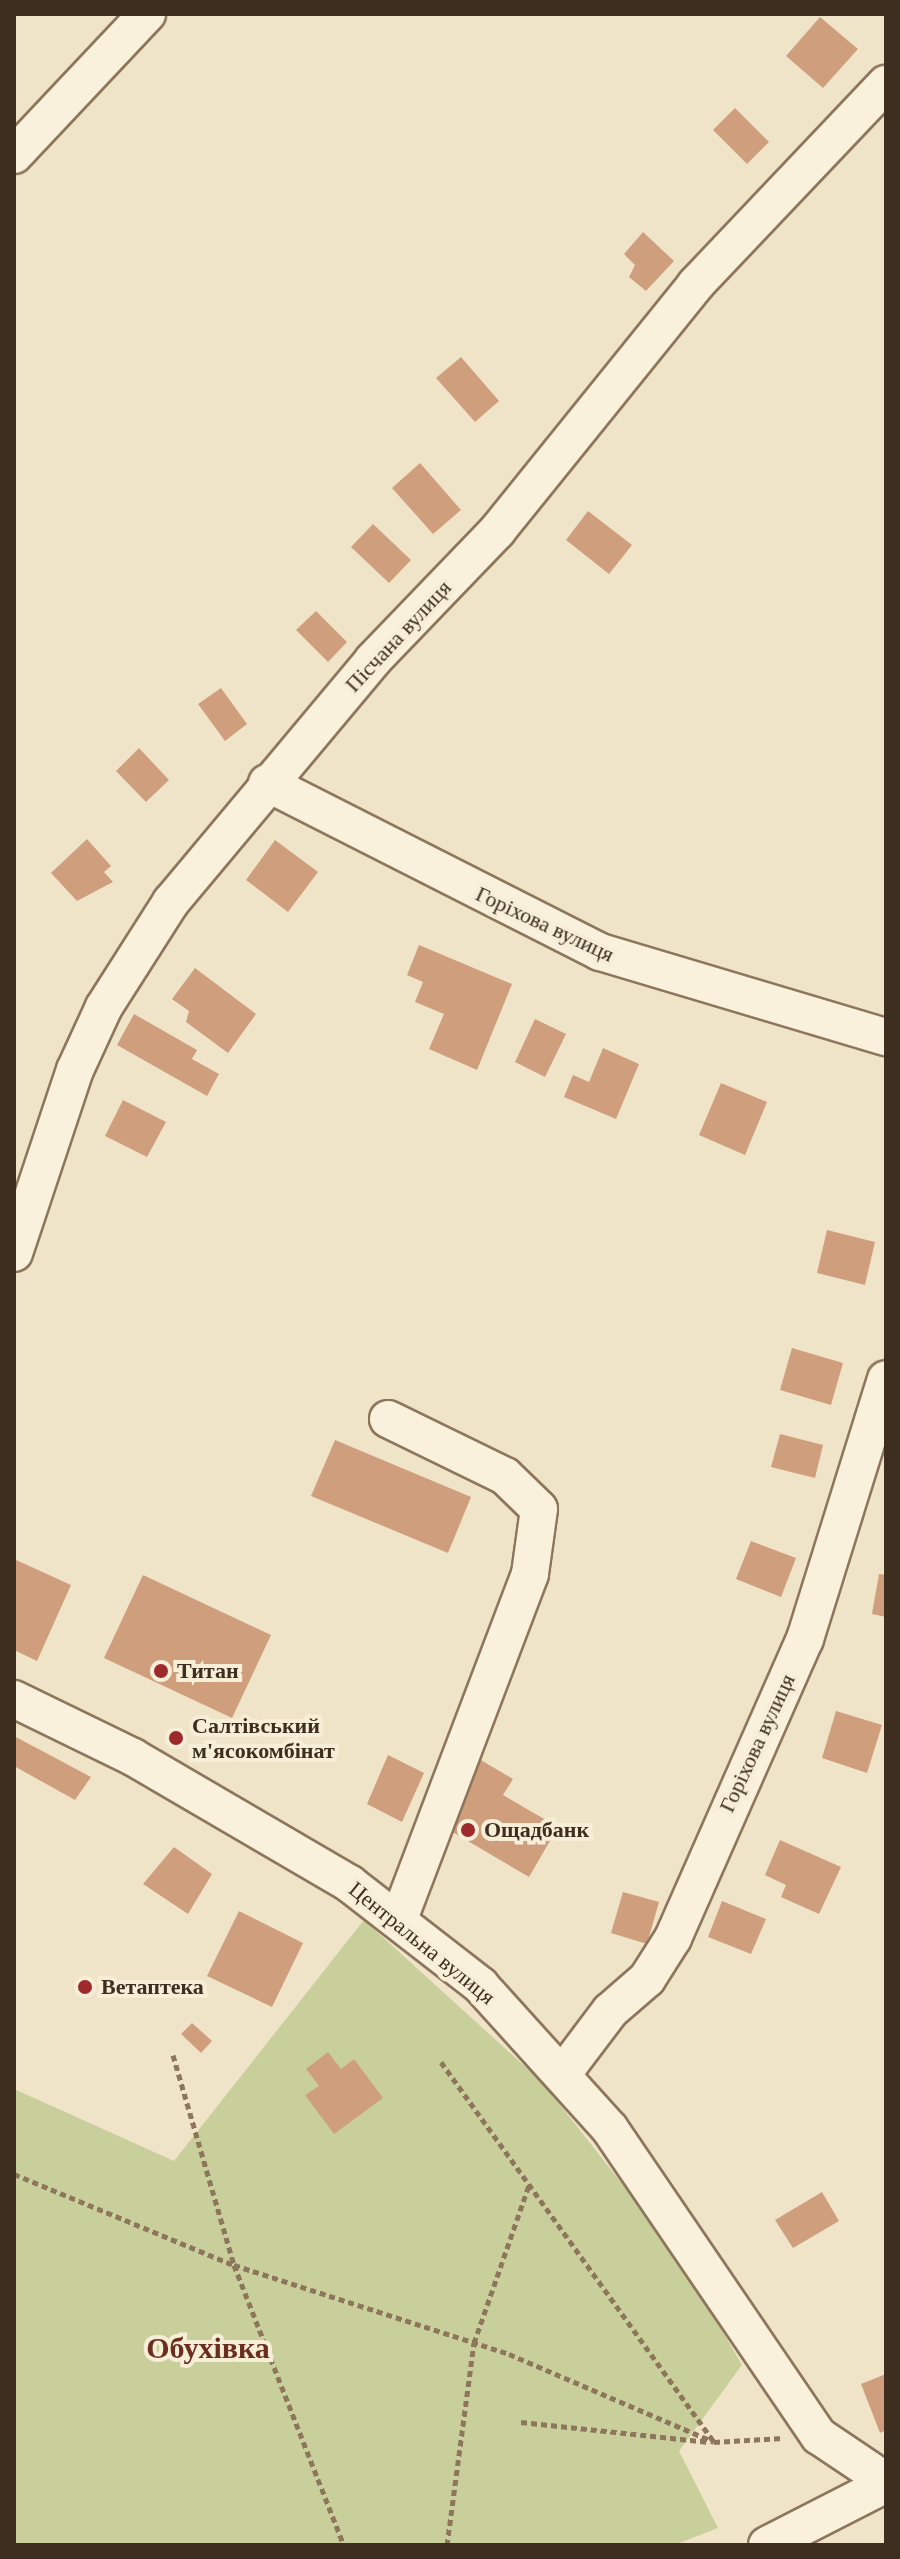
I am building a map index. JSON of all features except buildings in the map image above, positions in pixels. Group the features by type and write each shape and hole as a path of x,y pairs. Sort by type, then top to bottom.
{"street":[{"path":"14,155 147,14"},
{"name":"Пісчана вулиця","path":"14,1253 37,1169 104,1007 171,902 267,783 497,531 696,284 886,84"},
{"name":"Горіхова вулиця","path":"267,783 600,952 886,1037"},
{"name":"Горіхова вулиця","path":"564,2072 610,2011 647,1979 673,1938 805,1639 886,1379"},
{"path":"388,1419 505,1476 539,1509 530,1574 399,1919"},
{"name":"Центральна вулиця","path":"14,1699 133,1757 399,1919 480,1985 564,2072 819,2436 886,2482 767,2545"}],"path":[{"path":"173,2055 234,2265 344,2545"},
{"path":"441,2062 714,2442"},
{"path":"14,2174 234,2265 474,2343 714,2442"},
{"path":"447,2545 474,2343 529,2184"},
{"path":"521,2422 714,2442 819,2436"}],"green space":[{"path":"364,1920 542,2082 679,2256 742,2365 679,2451 718,2528 674,2545 14,2545 14,2089 174,2161"}],"place":[{"name":"Титан","path":"161,1671"},
{"name":"Салтівський м'ясокомбінат","path":"176,1738"},
{"name":"Ощадбанк","path":"468,1830"},
{"name":"Ветаптека","path":"85,1987"}],"district":[{"name":"Обухівка","path":"208,2348"}]}
